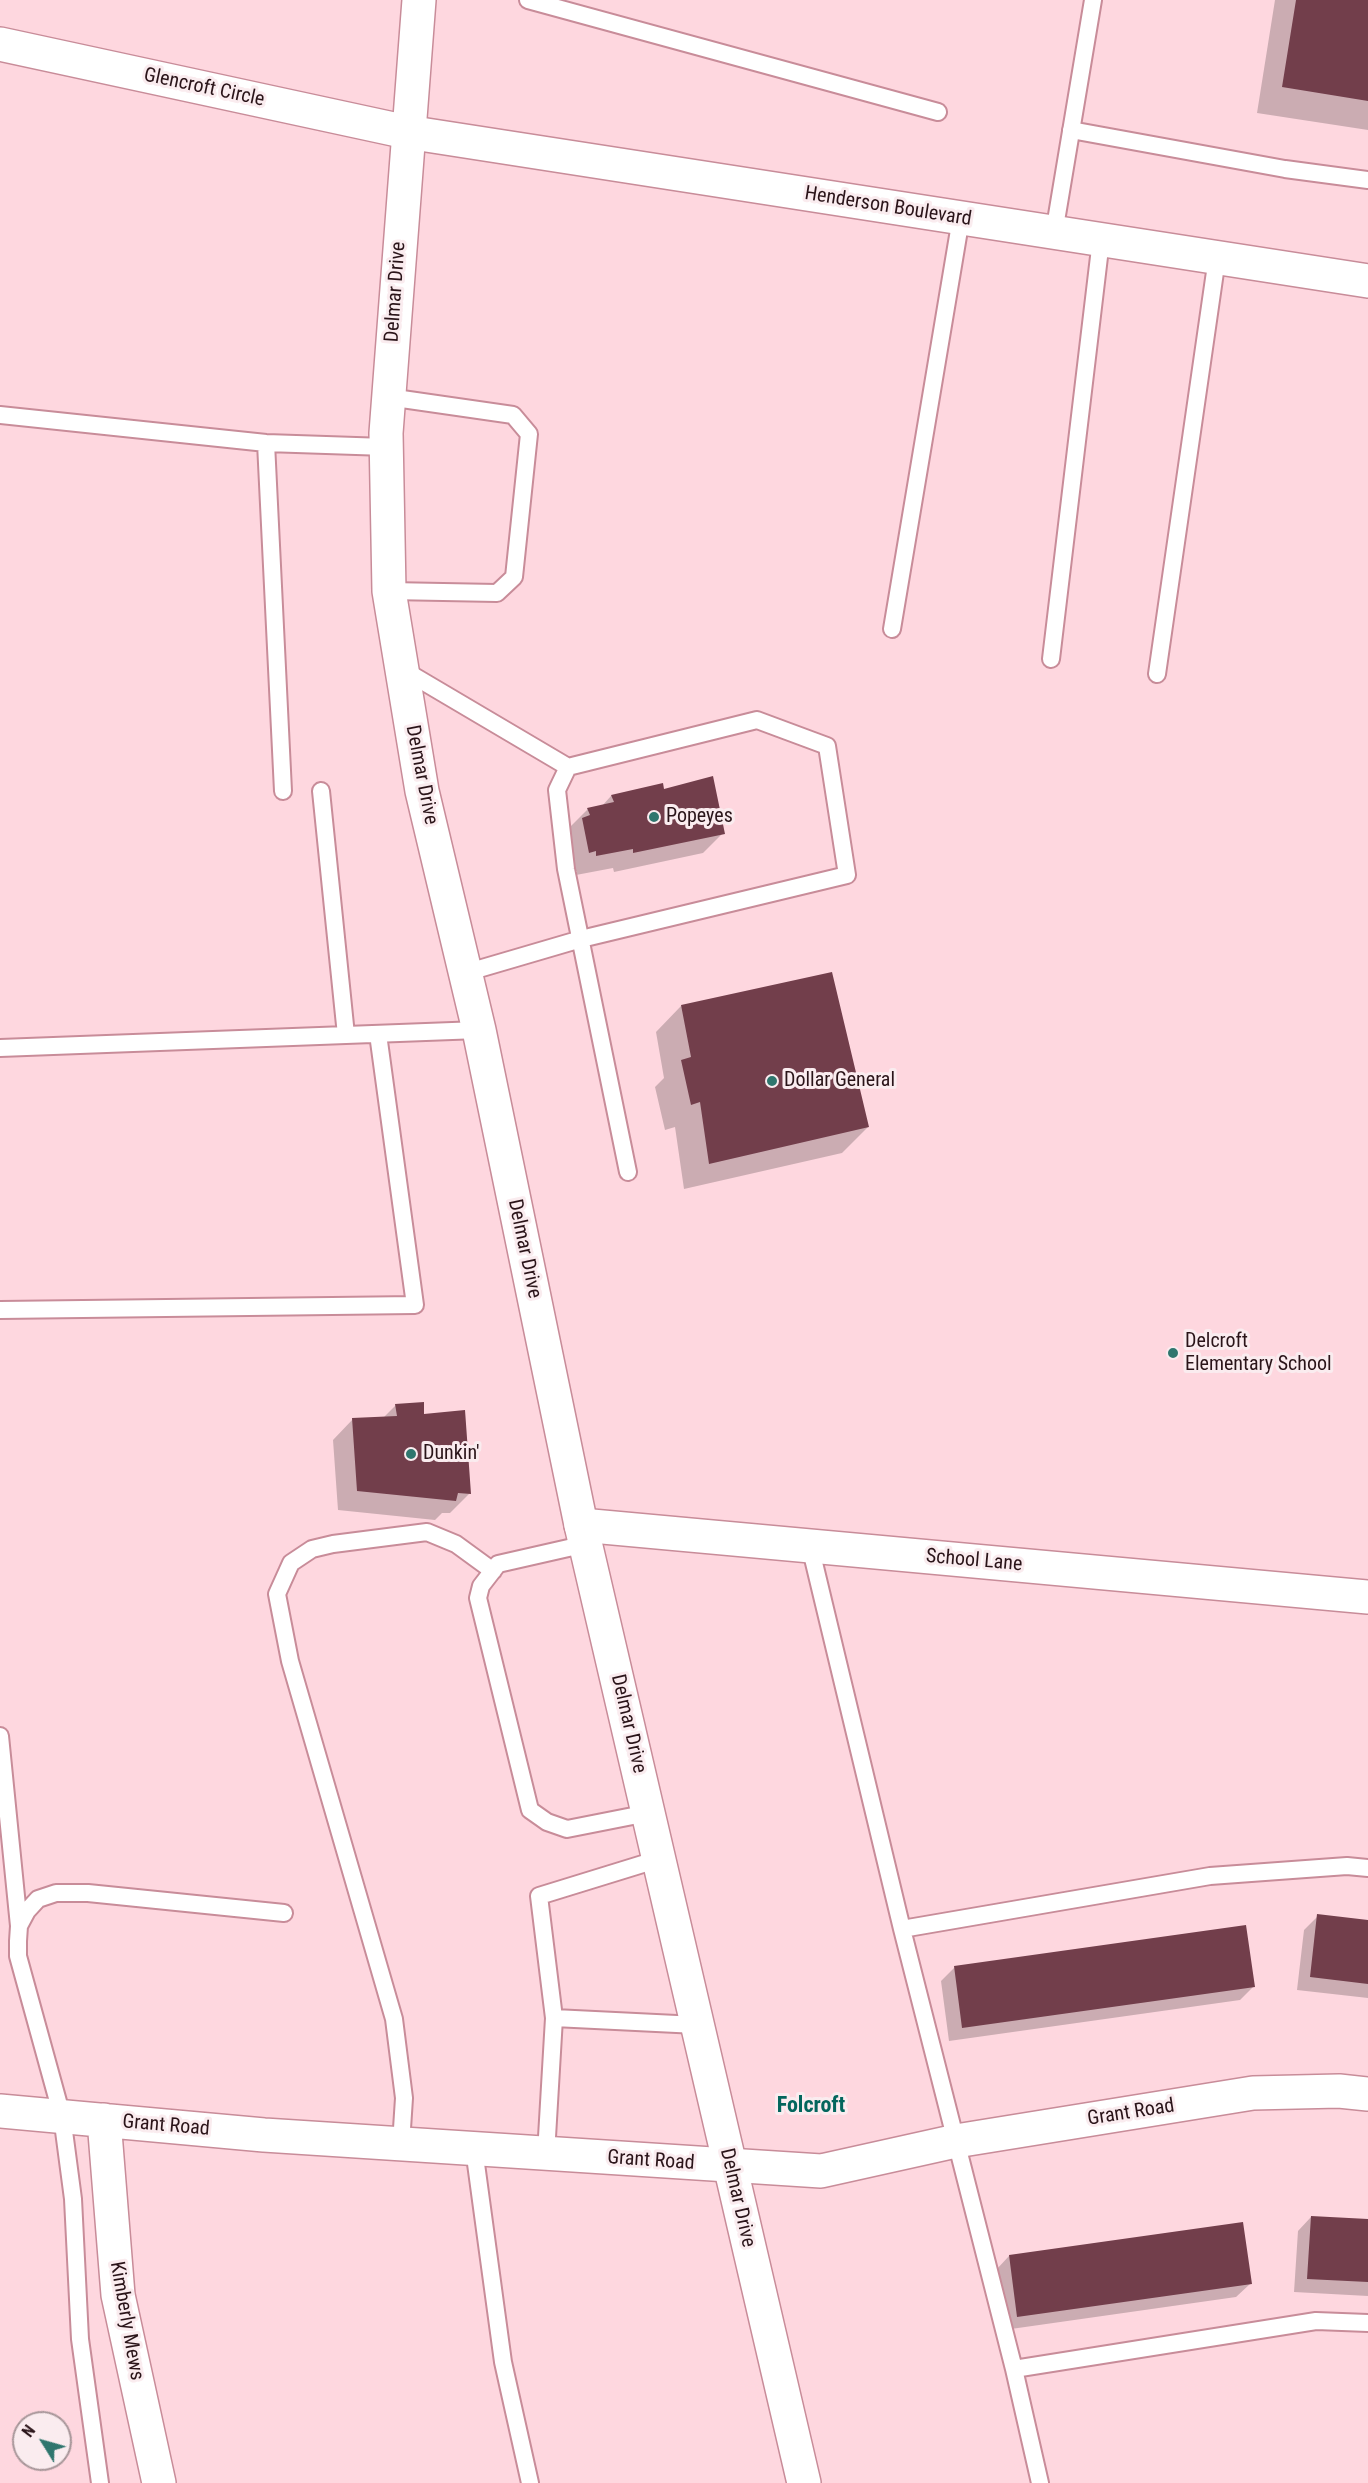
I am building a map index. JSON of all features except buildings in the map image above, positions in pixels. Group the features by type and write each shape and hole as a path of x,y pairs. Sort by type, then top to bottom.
{"street":[{"name":"Delmar Drive","path":"419,0 388,397 386,447 389,591 422,790 479,1030 583,1535 804,2483"},
{"name":"Glencroft Circle","path":"0,44 407,132"},
{"name":"Henderson Boulevard","path":"407,132 1368,281"},
{"name":"School Lane","path":"583,1535 810,1546 1368,1597"},
{"name":"Grant Road","path":"0,2111 264,2135 821,2171 956,2141 1253,2093 1339,2091 1368,2094"},
{"name":"Kimberly Mews","path":"104,2120 118,2295 159,2483"}],"lane":[{"path":"528,0 938,112"},
{"path":"1054,233 1093,0"},
{"path":"1071,130 1285,169 1368,180"},
{"path":"892,628 961,218"},
{"path":"1051,659 1101,240"},
{"path":"1157,674 1217,258"},
{"path":"388,397 513,415 529,434 514,577 497,593 389,591"},
{"path":"0,416 266,442 386,447"},
{"path":"266,442 283,791"},
{"path":"402,669 568,767 757,720 827,746 847,875 581,939 465,973"},
{"path":"568,767 557,790 566,869 628,1172"},
{"path":"321,791 346,1035"},
{"path":"0,1048 479,1030"},
{"path":"0,1310 415,1305 378,1034"},
{"path":"400,2144 404,2098 394,2019 290,1661 277,1594 291,1563 312,1549 333,1544 427,1532 456,1544 493,1571"},
{"path":"583,1535 498,1564 481,1586 478,1598 530,1810 547,1822 567,1829 648,1812"},
{"path":"810,1546 902,1929 1014,2369 1040,2483"},
{"path":"0,1736 4,1815 19,1926 18,1956 62,2116 73,2199 81,2339 100,2483"},
{"path":"546,2154 554,2018 539,1896 659,1859"},
{"path":"902,1929 1210,1876 1347,1866 1368,1868"},
{"path":"19,1926 27,1911 39,1899 56,1893 88,1893 284,1913"},
{"path":"554,2018 697,2025"},
{"path":"474,2149 503,2362 530,2483"},
{"path":"1014,2369 1316,2321 1367,2326"}],"place":[{"name":"Popeyes","path":"654,817"},
{"name":"Dollar General","path":"772,1081"},
{"name":"Delcroft Elementary School","path":"1173,1353"},
{"name":"Dunkin'","path":"411,1454"}],"district":[{"name":"Folcroft","path":"811,2106"}]}
